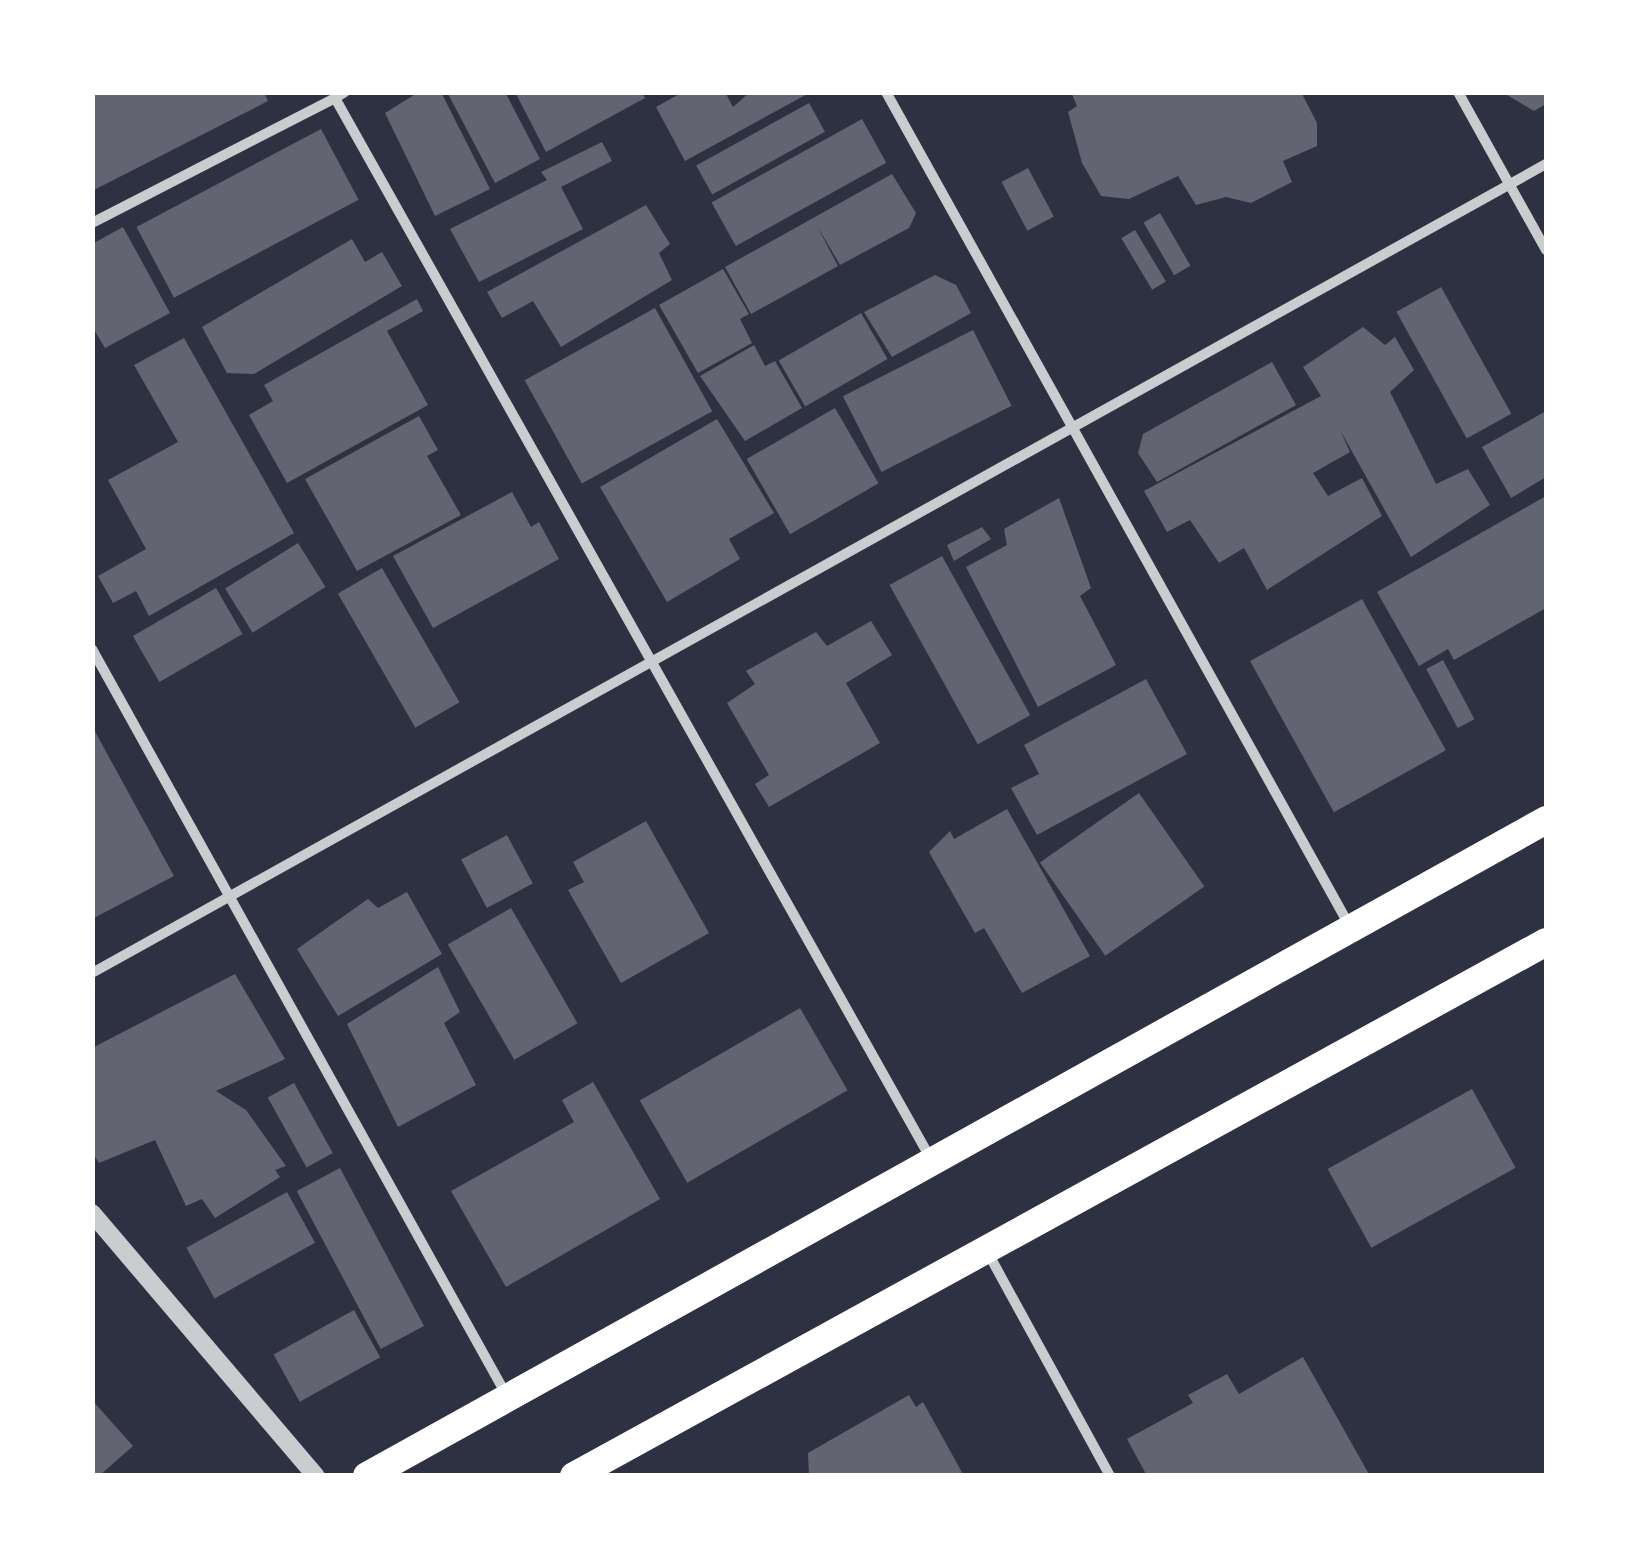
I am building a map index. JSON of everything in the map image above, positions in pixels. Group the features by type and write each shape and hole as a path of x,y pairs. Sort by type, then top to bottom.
{"highway":[{"path":"366,1476 1546,820"},
{"path":"574,1476 984,1245 1546,942"}],"street":[{"path":"886,92 1350,926"},
{"path":"1458,92 1546,250"},
{"path":"92,224 340,95 932,1160"},
{"path":"92,973 1546,164"},
{"path":"92,649 508,1396"},
{"path":"92,1213 316,1476"},
{"path":"984,1245 1110,1476"}],"building":[{"path":"92,92 264,92 268,101 92,191"},
{"path":"419,92 441,92 490,189 435,216 385,113"},
{"path":"447,92 505,92 540,159 495,183"},
{"path":"515,92 642,92 645,98 546,152"},
{"path":"683,92 725,92 733,107 750,92 811,92 685,161 656,107"},
{"path":"1071,92 1301,92 1317,123 1317,146 1283,161 1292,182 1251,203 1226,197 1196,205 1178,176 1129,199 1101,196 1082,163 1068,112 1077,106"},
{"path":"1502,92 1546,92 1546,104 1534,111"},
{"path":"809,103 825,132 712,194 696,166"},
{"path":"862,119 886,163 736,246 712,202"},
{"path":"321,129 359,200 174,298 136,227"},
{"path":"602,142 612,161 561,187 583,229 479,282 450,229 547,180 541,172"},
{"path":"1028,168 1054,217 1027,231 1002,182"},
{"path":"892,174 916,213 909,228 840,265 816,224 838,266 751,314 725,267"},
{"path":"646,205 670,244 659,253 672,280 561,347 533,301 502,318 487,292"},
{"path":"1160,213 1190,266 1174,275 1144,223"},
{"path":"123,227 170,313 105,348 92,326 92,244"},
{"path":"1135,230 1166,281 1152,290 1121,238"},
{"path":"352,239 365,262 382,252 402,286 254,374 227,373 202,327"},
{"path":"723,269 749,314 740,319 752,343 698,373 659,305"},
{"path":"935,275 956,285 971,313 892,357 864,312"},
{"path":"1441,287 1511,414 1467,439 1396,312"},
{"path":"417,299 423,311 387,331 428,405 287,483 249,415 273,401 264,385"},
{"path":"655,308 712,411 582,483 525,380"},
{"path":"861,313 888,359 805,406 779,360"},
{"path":"1363,327 1385,345 1395,337 1414,370 1390,392 1436,484 1468,469 1490,505 1411,557 1340,430 1350,452 1313,473 1328,496 1362,478 1382,516 1267,590 1244,548 1219,563 1190,520 1167,532 1144,491 1321,396 1303,367"},
{"path":"973,330 1012,406 882,472 843,396"},
{"path":"184,338 294,533 149,616 136,591 113,603 98,576 146,549 108,480 178,442 134,365"},
{"path":"754,345 765,366 775,361 802,408 745,441 700,376"},
{"path":"1272,362 1296,405 1157,482 1138,453 1143,434"},
{"path":"835,408 878,483 790,534 747,459"},
{"path":"1546,411 1546,477 1511,498 1482,447"},
{"path":"419,416 438,450 427,456 461,515 357,571 305,479"},
{"path":"717,419 774,513 729,539 740,559 667,602 600,487"},
{"path":"512,492 531,527 539,522 559,559 433,628 393,556"},
{"path":"1546,496 1546,608 1454,660 1448,649 1419,666 1377,592"},
{"path":"1059,498 1091,588 1080,596 1116,665 1038,707 966,567 1007,545 1004,529"},
{"path":"982,527 991,539 954,561 947,545"},
{"path":"298,543 326,587 253,633 225,589"},
{"path":"942,556 1030,715 978,744 890,585"},
{"path":"382,568 460,702 415,728 338,594"},
{"path":"216,588 242,634 159,682 133,636"},
{"path":"1362,599 1446,750 1334,812 1250,661"},
{"path":"871,621 892,655 846,683 880,743 769,807 755,784 769,775 727,703 755,684 746,671 816,632 827,646"},
{"path":"1443,660 1474,719 1458,728 1426,669"},
{"path":"1146,679 1187,754 1037,835 1011,788 1039,774 1024,745"},
{"path":"92,726 174,876 92,919"},
{"path":"1139,793 1204,886 1105,956 1040,862"},
{"path":"1007,809 1090,956 1022,993 984,928 975,933 929,852 950,831 954,839"},
{"path":"646,821 709,933 621,983 568,890 584,882 573,862"},
{"path":"507,835 533,884 487,908 461,859"},
{"path":"407,892 442,954 338,1016 297,949 368,899 378,908"},
{"path":"511,908 578,1023 514,1060 448,944"},
{"path":"438,967 460,1012 444,1023 476,1085 398,1127 347,1024"},
{"path":"235,974 285,1059 216,1091 246,1110 286,1166 275,1170 280,1177 215,1218 202,1199 186,1206 155,1140 99,1163 92,1152 92,1048"},
{"path":"800,1008 848,1090 687,1183 640,1100"},
{"path":"593,1082 660,1199 506,1287 451,1191 574,1122 562,1100"},
{"path":"294,1083 333,1153 307,1168 268,1098"},
{"path":"1472,1089 1516,1168 1371,1248 1328,1169"},
{"path":"340,1168 424,1326 381,1349 297,1191"},
{"path":"287,1192 315,1243 215,1298 186,1248"},
{"path":"354,1310 380,1357 300,1402 274,1355"},
{"path":"1303,1357 1370,1476 1147,1476 1127,1439 1193,1403 1188,1395 1227,1374 1239,1394"},
{"path":"909,1395 916,1407 923,1402 964,1476 809,1476 808,1453"},
{"path":"92,1400 133,1446 99,1476 92,1476"}]}
